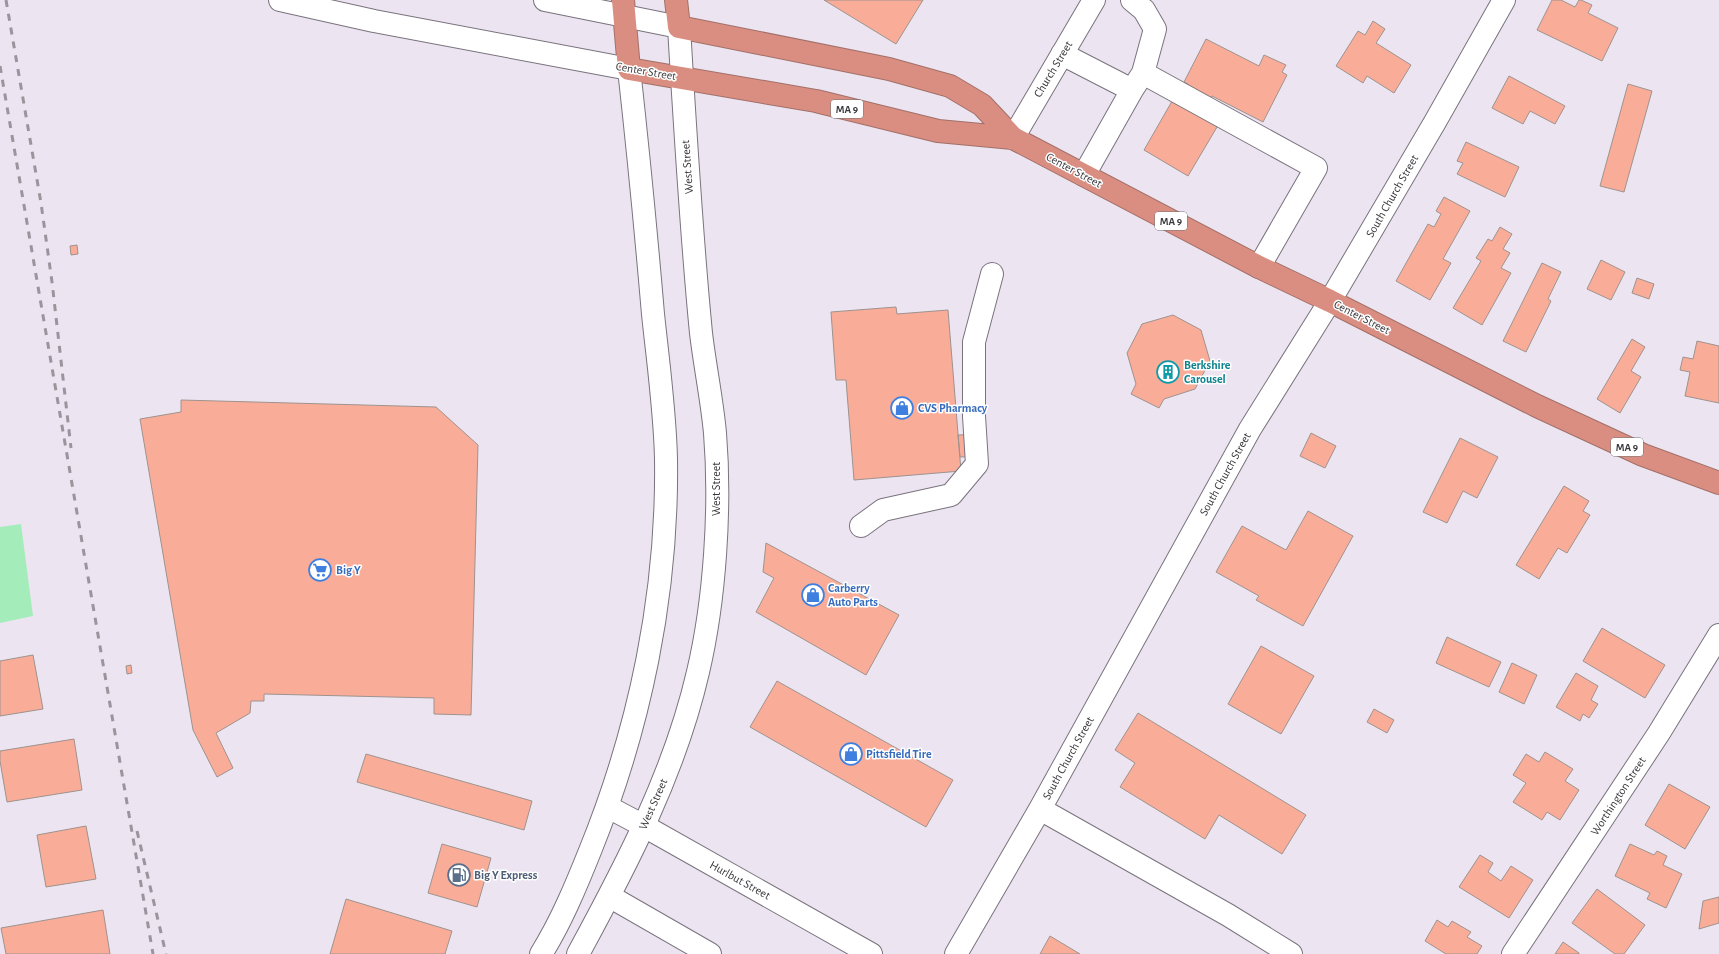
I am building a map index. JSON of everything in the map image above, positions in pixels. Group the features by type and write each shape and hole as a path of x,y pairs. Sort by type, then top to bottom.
{"highway":[{"name":"West Street","path":"676,0 679,26"},
{"path":"623,8 630,69"},
{"name":"Center Street","path":"679,26 889,69 950,86 982,105 1012,138 1259,267 1330,301 1537,406 1643,455 1719,483"},
{"name":"Center Street","path":"630,69 816,101 938,130 1012,138"}],"street":[{"name":"Center Street","path":"280,0 374,21 630,69"},
{"name":"Center Street","path":"545,0 623,8 679,26"},
{"name":"Church Street","path":"1012,138 1094,0"},
{"path":"1084,175 1137,82 1155,29 1144,10 1132,0"},
{"name":"South Church Street","path":"956,954 1040,808 1250,429 1330,301 1435,122 1504,0"},
{"name":"West Street","path":"580,954 644,826 674,753 688,712 699,670 713,574 717,484 715,433 701,334 686,149 679,26"},
{"path":"1062,54 1137,82 1316,168 1259,267"},
{"path":"541,954 574,890 608,807 624,753 648,654 659,593 666,505 666,458 630,69"},
{"path":"861,526 884,510 951,495 976,464 974,416 974,342 992,274"},
{"name":"Worthington Street","path":"1513,954 1659,733 1719,635"},
{"name":"Hurlbut Street","path":"608,807 871,954"},
{"path":"1040,808 1228,915 1291,954"},
{"path":"609,896 710,954"}],"green space":[{"path":"21,524 33,616 0,623 0,527"}],"building":[{"path":"824,0 923,0 896,44"},
{"path":"1552,0 1561,0 1575,7 1579,0 1581,0 1592,5 1588,13 1618,28 1602,61 1537,30"},
{"path":"1373,21 1385,29 1376,43 1411,65 1394,93 1367,76 1363,83 1336,66 1358,31 1365,35"},
{"path":"1206,39 1259,66 1264,55 1286,65 1282,72 1287,75 1263,122 1212,96 1210,100 1186,88 1188,84 1184,82"},
{"path":"1509,76 1565,106 1555,124 1530,111 1523,124 1492,108"},
{"path":"1628,84 1652,91 1624,192 1600,186"},
{"path":"1175,96 1220,122 1188,176 1144,150"},
{"path":"1466,142 1519,167 1505,197 1457,174 1463,163 1457,161"},
{"path":"1444,197 1470,211 1443,259 1451,263 1430,300 1396,281 1428,224 1434,227 1441,214 1436,211"},
{"path":"1500,227 1512,234 1503,249 1510,253 1501,268 1511,273 1482,325 1453,308 1481,261 1476,258 1488,239 1492,241"},
{"path":"77,245 78,254 71,255 70,246"},
{"path":"1601,260 1625,272 1611,300 1587,289"},
{"path":"1542,263 1561,272 1548,299 1551,301 1526,352 1503,341"},
{"path":"1637,278 1654,284 1649,299 1632,293"},
{"name":"CVS Pharmacy","path":"896,307 897,314 948,310 961,471 854,480 846,380 836,380 831,312"},
{"name":"Berkshire Carousel","path":"1173,315 1201,330 1210,361 1195,389 1164,399 1159,408 1131,394 1136,384 1127,353 1142,324"},
{"path":"1632,339 1645,347 1631,371 1641,377 1620,413 1597,399"},
{"path":"1697,341 1719,346 1719,403 1685,396 1690,372 1680,370 1683,357 1693,359"},
{"name":"Big Y","path":"181,400 436,407 478,445 471,715 434,714 434,698 264,694 264,701 251,701 250,713 216,733 233,768 217,777 193,730 140,419 181,412"},
{"path":"1311,433 1336,446 1325,468 1300,456"},
{"path":"984,434 985,456 960,457 958,435"},
{"path":"1460,438 1498,457 1477,498 1463,491 1447,523 1423,512"},
{"path":"1564,486 1589,501 1583,511 1590,515 1567,553 1558,548 1539,579 1516,565"},
{"path":"1308,511 1353,536 1303,626 1256,600 1259,596 1216,572 1242,526 1286,550"},
{"name":"Carberry Auto Parts","path":"766,543 899,615 866,675 756,612 774,578 763,572"},
{"path":"1602,628 1665,665 1645,698 1583,661"},
{"path":"1447,637 1501,662 1489,687 1436,663"},
{"path":"1261,646 1314,676 1281,734 1228,704"},
{"path":"33,655 43,709 0,716 0,661"},
{"path":"1512,663 1537,675 1524,704 1499,692"},
{"path":"131,665 132,673 127,674 126,666"},
{"path":"1576,673 1598,686 1591,700 1598,704 1589,718 1583,714 1580,721 1556,707"},
{"name":"Pittsfield Tire","path":"777,681 953,780 926,827 750,727"},
{"path":"1374,709 1394,720 1387,733 1367,722"},
{"path":"1138,713 1306,815 1282,854 1219,815 1205,839 1120,787 1135,763 1115,750"},
{"path":"74,739 82,790 7,802 0,761 0,751"},
{"path":"1545,752 1573,769 1565,781 1579,790 1560,820 1547,812 1542,820 1513,802 1526,783 1513,775 1526,754 1539,762"},
{"path":"366,754 532,801 524,830 357,782"},
{"path":"1669,784 1710,807 1685,849 1645,825"},
{"path":"86,826 96,879 46,887 37,835"},
{"name":"Big Y Express","path":"442,844 491,858 477,907 428,893"},
{"path":"1630,844 1654,855 1657,851 1667,856 1663,865 1682,874 1666,908 1647,899 1650,893 1615,876"},
{"path":"1480,855 1493,863 1488,872 1501,881 1511,866 1533,880 1509,918 1459,887"},
{"path":"1597,889 1645,925 1624,954 1615,954 1572,923"},
{"path":"1719,897 1719,923 1699,929 1703,901"},
{"path":"346,899 452,931 445,954 330,954"},
{"path":"103,910 110,954 6,954 1,928"},
{"path":"1437,920 1448,927 1452,921 1471,932 1467,937 1482,946 1477,954 1446,954 1425,941"},
{"path":"1050,936 1080,954 1040,954"},
{"path":"1563,942 1579,953 1579,954 1555,954"}],"railway":[{"path":"6,0 41,203 52,282 71,448"},
{"path":"0,66 153,954"},
{"path":"137,831 166,954"}],"place":[{"name":"Berkshire Carousel","path":"1168,372"},
{"name":"CVS Pharmacy","path":"902,408"},
{"name":"Big Y","path":"320,570"},
{"name":"Carberry Auto Parts","path":"813,595"},
{"name":"Pittsfield Tire","path":"851,754"},
{"name":"Big Y Express","path":"459,875"}]}
